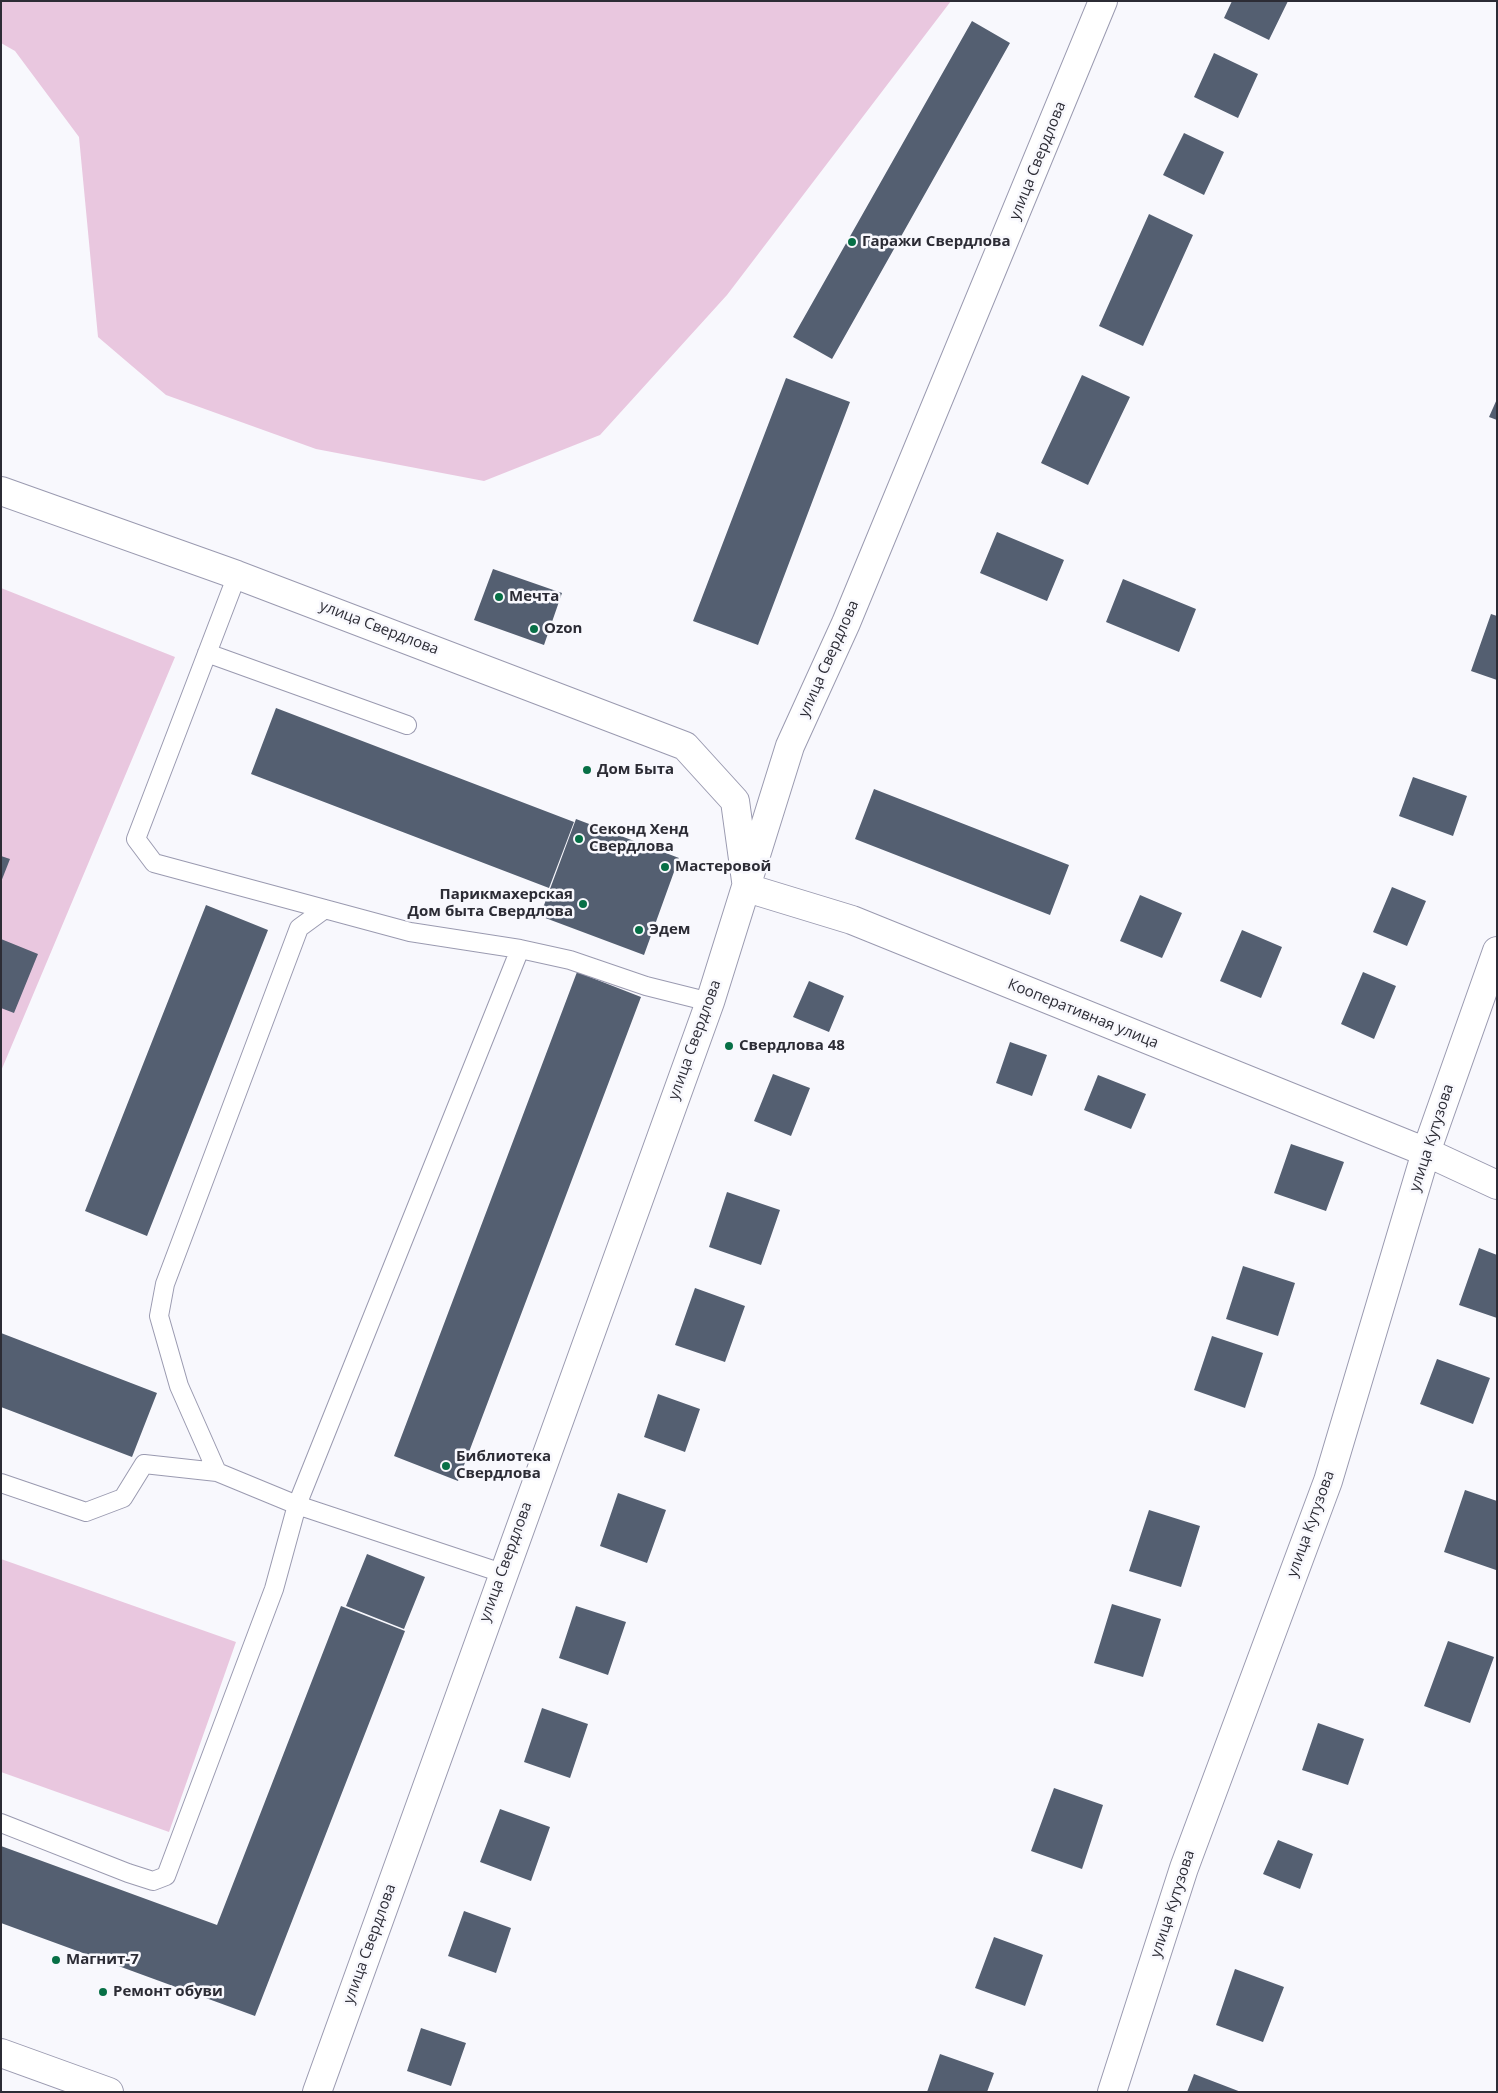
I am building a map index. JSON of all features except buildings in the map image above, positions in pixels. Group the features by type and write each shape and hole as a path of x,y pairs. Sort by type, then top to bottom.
{"street":[{"name":"улица Свердлова","path":"316,2092 502,1573 710,1002 790,746 846,623 1104,1"},
{"name":"улица Свердлова","path":"1,491 237,575 685,746 735,801 747,888"},
{"name":"Кооперативная улица","path":"747,888 852,920 1426,1152 1497,1184"},
{"name":"улица Кутузова","path":"1112,2092 1184,1868 1328,1481 1426,1152 1497,952"},
{"path":"2,2054 109,2092"}],"lane":[{"path":"237,575 136,838 154,864 325,909 350,918 410,932 520,949 570,960 646,986 710,1002"},
{"path":"207,653 407,725"},
{"path":"217,1472 179,1386 159,1316 165,1284 299,928 325,909"},
{"path":"1,1823 128,1873 153,1881 166,1876 274,1589 297,1506 520,949"},
{"path":"1,1483 86,1512 123,1498 144,1464 217,1472 297,1506 502,1573"}],"shaded area":[{"path":"1,1 951,1 727,295 600,435 484,481 316,449 166,395 98,337 79,137 15,51 1,43"},
{"path":"1,588 175,657 1,1071"},
{"path":"1,1559 236,1642 169,1832 1,1772"}],"place":[{"name":"Гаражи Свердлова","path":"852,242"},
{"name":"Мечта","path":"499,597"},
{"name":"Ozon","path":"534,629"},
{"name":"Дом Быта","path":"587,770"},
{"name":"Секонд Хенд Свердлова","path":"579,839"},
{"name":"Мастеровой","path":"665,867"},
{"name":"Парикмахерская Дом быта Свердлова","path":"583,904"},
{"name":"Эдем","path":"639,930"},
{"name":"Свердлова 48","path":"729,1046"},
{"name":"Библиотека Свердлова","path":"446,1466"},
{"name":"Магнит-7","path":"56,1960"},
{"name":"Ремонт обуви","path":"103,1992"}]}
